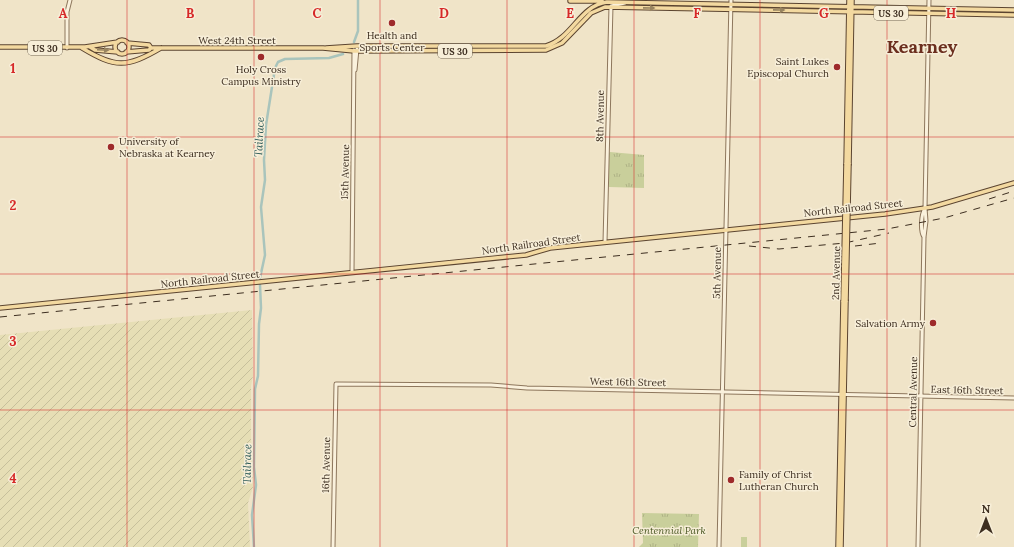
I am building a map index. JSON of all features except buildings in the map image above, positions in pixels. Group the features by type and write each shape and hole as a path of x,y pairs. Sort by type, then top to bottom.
{"main road":[{"name":"2nd Avenue","path":"838,547 848,164 849,0"},
{"name":"2nd Avenue","path":"850,7 852,0"},
{"path":"570,1 610,1"},
{"name":"US 30","path":"576,23 594,5 610,1 731,2 1014,15"},
{"name":"US 30","path":"610,7 850,12 1014,10"},
{"name":"West 24th Street","path":"356,48 546,50 562,43 596,10 610,7"},
{"path":"573,33 576,23"},
{"name":"West 24th Street","path":"126,52 149,50 151,48 541,47 558,42 576,23"},
{"name":"US 30","path":"0,48 81,48 123,40 127,43"},
{"path":"118,42 115,47 118,52"},
{"path":"126,52 129,47 127,43"},
{"name":"West 24th Street","path":"127,43 149,46 151,48"},
{"name":"US 30","path":"90,47 95,50 126,52"},
{"path":"81,48 104,60 122,63 139,60 161,48"},
{"name":"North Railroad Street","path":"0,308 526,255 550,248 861,217 925,208 956,201 1014,183"},
{"name":"2nd Avenue","path":"842,547 843,395"}],"street":[{"path":"67,48 67,12 70,0"},
{"name":"Central Avenue","path":"918,547 924,238 922,233 922,214 925,208 929,0"},
{"path":"610,7 612,5 626,2"},
{"name":"5th Avenue","path":"719,547 731,2"},
{"name":"8th Avenue","path":"606,242 610,7"},
{"name":"15th Avenue","path":"352,272 356,48"},
{"name":"West 16th Street","path":"336,384 491,385 507,388 920,397"},
{"name":"16th Avenue","path":"333,547 336,384"},
{"name":"East 16th Street","path":"920,397 1014,398"}],"shaded area":[{"path":"252,310 253,376 251,386 251,439 253,487 248,503 250,547 0,547 0,335"}],"green space":[{"path":"610,152 644,155 644,188 609,187"},
{"name":"Centennial Park","path":"642,513 699,514 698,547 639,547 643,543"},
{"path":"741,537 747,537 747,547 741,547"}],"waterway":[{"name":"Tailrace","path":"354,42 358,31 358,0"},
{"name":"Tailrace","path":"260,278 265,255 261,207 265,180 264,160 266,125 275,68 278,62 285,59 329,58 343,54"},
{"name":"Tailrace","path":"254,547 252,515 256,485 254,467 255,389 258,376 259,324 261,308 260,285"}],"railway":[{"path":"989,199 1014,191"},
{"path":"0,317 887,229 944,218 1014,198"},
{"path":"749,246 779,249 845,243 889,233"},
{"path":"855,246 881,243"}],"place":[{"name":"Health and Sports Center","path":"392,23"},
{"name":"Holy Cross Campus Ministry","path":"261,57"},
{"name":"Saint Lukes Episcopal Church","path":"837,67"},
{"name":"University of Nebraska at Kearney","path":"111,147"},
{"name":"Salvation Army","path":"933,323"},
{"name":"Family of Christ Lutheran Church","path":"731,480"}],"district":[{"name":"Kearney","path":"922,46"}]}
